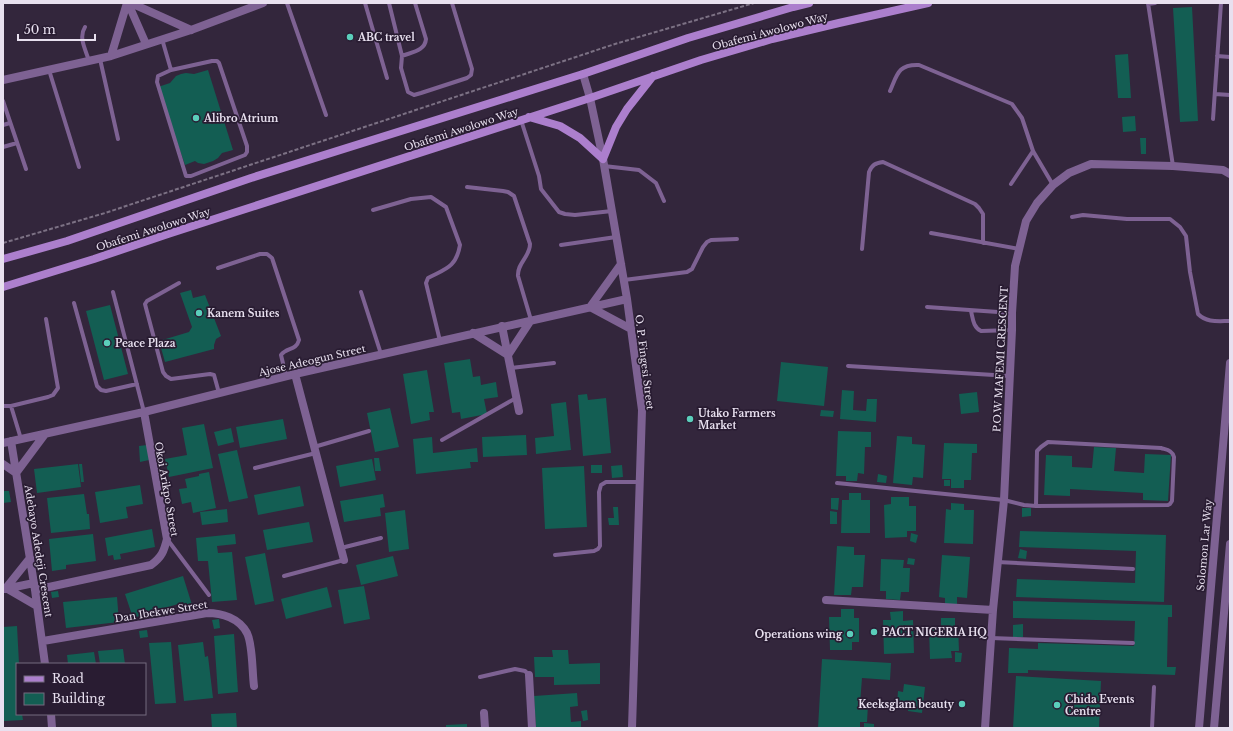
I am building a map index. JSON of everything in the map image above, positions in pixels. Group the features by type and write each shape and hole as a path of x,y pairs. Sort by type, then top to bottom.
{"main road":[{"name":"Obafemi Awolowo Way","path":"3,259 67,241 251,178 583,74 688,38 809,3"},
{"name":"Obafemi Awolowo Way","path":"3,287 94,259 590,98 701,60 772,39 839,22 925,3"},
{"path":"530,117 560,126 580,138 603,162 616,127 627,109 653,76"}],"street":[{"path":"129,3 191,30"},
{"path":"129,3 146,44"},
{"path":"111,56 129,3"},
{"path":"3,80 111,56 191,30 263,3"},
{"name":"O. P. Fingesi Street","path":"583,74 590,98 612,211 627,299 642,410 632,728"},
{"name":"P.O.W MAFEMI CRESCENT","path":"985,728 997,562 1004,500 1015,266 1026,222 1037,204 1053,185 1070,173 1091,164 1173,166 1223,170 1230,174"},
{"path":"1219,170 1230,165"},
{"path":"621,264 590,307 631,329"},
{"name":"Ajose Adeogun Street","path":"7,442 144,412 286,376 440,340 627,299"},
{"path":"508,355 531,320"},
{"path":"502,326 519,411"},
{"path":"473,333 508,355"},
{"name":"Solomon Lar Way","path":"1199,728 1230,363"},
{"path":"295,374 344,560"},
{"name":"Okoi Arikpo Street","path":"4,589 34,586 152,565 159,559 165,550 167,539 144,412"},
{"path":"3,464 16,473 44,434"},
{"name":"Adebayo Adedeji Crescent","path":"7,442 16,473 43,641 45,663"},
{"path":"1214,728 1230,544"},
{"path":"30,558 4,589 37,606"},
{"path":"826,600 993,610"},
{"name":"Dan Ibekwe Street","path":"43,641 207,613 217,613 226,615 234,620 242,626 248,634 254,686"},
{"path":"528,675 532,728"},
{"path":"484,713 485,728"},
{"path":"51,715 52,728"}],"lane":[{"path":"287,3 326,115"},
{"path":"364,3 387,78"},
{"path":"389,3 402,56 401,68 408,92 414,95 467,78 471,74 472,69 452,3"},
{"path":"402,56 423,48 426,44 426,39 415,3"},
{"path":"1155,3 1148,4 1173,166"},
{"path":"1213,119 1222,10 1221,3"},
{"path":"85,27 82,32 82,39 90,61"},
{"path":"162,39 171,70"},
{"path":"1217,56 1230,56"},
{"path":"100,59 118,139"},
{"path":"212,61 219,63 247,146 247,152 245,155 191,176 186,176 157,82 158,76 171,70 212,61"},
{"path":"890,91 900,69 909,64 919,64 1012,104 1022,118 1032,151 1053,185"},
{"path":"49,70 79,167"},
{"path":"1215,94 1230,95"},
{"path":"3,101 26,168"},
{"path":"521,120 539,176 541,189 559,212 575,215 612,211"},
{"path":"3,125 10,123"},
{"path":"3,147 17,143"},
{"path":"1011,184 1032,151"},
{"path":"603,162 639,170 656,183 664,201"},
{"path":"862,248 869,172 871,166 876,163 883,162 975,204 983,214 983,243"},
{"path":"467,187 504,191 514,196 530,244 529,253 522,260 517,271 531,320"},
{"path":"373,210 411,199 431,197 446,207 460,245 459,250 450,267 428,278 426,283 440,340"},
{"path":"1072,217 1083,215 1127,219 1170,219 1180,227 1186,236 1190,272 1198,314 1203,319 1230,321"},
{"path":"931,233 1019,249"},
{"path":"561,245 616,237"},
{"path":"624,280 686,272 692,269 707,242 711,240 737,239"},
{"path":"218,268 260,254 267,254 272,258 299,340 295,348 282,354 286,376"},
{"path":"179,283 147,301 145,304 163,372 171,380 210,374 214,375 219,393"},
{"path":"113,292 144,412"},
{"path":"361,292 381,354"},
{"path":"74,303 98,386 101,390 106,391 137,384"},
{"path":"927,307 1012,313"},
{"path":"971,311 974,326 981,331 1012,330"},
{"path":"3,406 11,406 48,397 53,395 58,388 46,319"},
{"path":"511,368 554,363"},
{"path":"848,366 1010,376"},
{"path":"442,440 517,397"},
{"path":"11,406 21,439"},
{"path":"255,468 315,450 369,431"},
{"path":"837,483 1004,500 1024,505 1036,506 1168,506 1172,501 1173,453 1161,448 1048,442 1037,451 1036,506"},
{"path":"555,555 594,551 598,549 600,546 599,492 601,485 606,482 640,482"},
{"path":"341,548 380,538"},
{"path":"167,539 209,595"},
{"path":"284,576 344,560"},
{"path":"997,562 1133,569"},
{"path":"991,638 1133,643"},
{"path":"480,677 515,669 525,670 528,675"},
{"path":"1152,728 1154,687"}],"path":[{"path":"3,243 112,211 615,44 754,3"}],"building":[{"path":"1192,7 1198,121 1180,122 1173,8"},
{"path":"1128,54 1131,98 1118,98 1115,55"},
{"name":"Alibro Atrium","path":"208,70 233,150 222,153 218,158 204,164 195,161 185,165 158,87 170,83 176,76 181,74 194,74"},
{"path":"1135,116 1136,131 1123,132 1122,117"},
{"path":"1140,138 1146,138 1146,154 1141,154"},
{"name":"Kanem Suites","path":"191,290 193,298 205,295 221,336 216,339 214,349 165,362 159,341 189,332 192,327 180,293"},
{"name":"Peace Plaza","path":"110,305 128,374 104,380 86,311"},
{"path":"470,359 473,377 480,376 481,385 496,382 498,397 484,399 487,414 461,419 460,412 452,413 444,363"},
{"path":"781,362 828,367 824,406 777,401"},
{"path":"427,370 434,412 429,412 430,420 411,424 403,374"},
{"path":"842,390 854,391 853,410 866,411 867,399 877,399 876,422 840,419"},
{"path":"977,392 979,412 961,414 959,394"},
{"path":"587,394 588,400 606,398 611,453 583,456 578,395"},
{"path":"566,402 571,450 536,454 535,438 554,436 551,404"},
{"path":"390,408 399,447 375,452 367,413"},
{"path":"821,410 834,411 833,417 820,416"},
{"path":"283,419 287,439 240,448 236,427"},
{"path":"204,424 213,468 169,477 165,459 187,455 182,428"},
{"path":"231,428 234,442 218,446 214,432"},
{"path":"838,431 871,432 871,447 865,447 864,474 858,473 857,481 846,481 846,476 836,476"},
{"path":"526,435 527,455 483,457 482,437"},
{"path":"897,436 912,437 912,444 925,445 923,478 913,477 912,485 893,483"},
{"path":"432,437 433,453 477,448 478,462 470,462 471,468 416,474 413,439"},
{"path":"944,443 977,444 977,453 972,453 971,480 964,480 964,488 951,488 951,479 942,479"},
{"path":"147,445 149,460 140,462 139,446"},
{"path":"1094,447 1116,448 1114,471 1144,473 1145,454 1171,455 1168,501 1143,500 1143,493 1070,489 1070,496 1044,495 1046,455 1072,456 1072,467 1092,468"},
{"path":"237,450 248,498 229,502 218,454"},
{"path":"374,458 379,458 381,471 375,471"},
{"path":"372,459 376,480 340,487 336,466"},
{"path":"78,464 81,487 37,493 34,469"},
{"path":"79,464 82,464 84,482 81,482"},
{"path":"591,465 602,465 602,473 591,473"},
{"path":"622,465 623,477 612,478 611,466"},
{"path":"584,466 587,527 545,529 542,468"},
{"path":"209,472 216,508 193,513 191,502 182,504 179,489 187,488 185,479"},
{"path":"878,474 887,476 886,483 877,482"},
{"path":"944,480 950,480 950,486 944,486"},
{"path":"140,485 143,504 126,507 128,518 100,523 95,492"},
{"path":"300,486 304,506 258,515 254,495"},
{"path":"3,491 9,491 11,502 3,503"},
{"path":"849,493 861,493 861,500 870,500 870,533 841,533 842,500 849,500"},
{"path":"84,494 87,514 89,514 90,529 51,533 47,498"},
{"path":"383,494 385,507 380,508 381,516 344,522 340,501"},
{"path":"891,497 909,497 909,506 916,506 916,531 907,531 907,537 885,538 884,505 891,504"},
{"path":"831,498 839,498 838,510 831,509"},
{"path":"951,503 964,504 964,510 974,510 973,544 944,543 946,509 951,510"},
{"path":"613,507 618,507 619,525 609,525 608,518 614,518"},
{"path":"1022,508 1031,508 1031,516 1022,517"},
{"path":"227,509 228,522 202,525 200,512"},
{"path":"405,510 409,549 389,552 385,513"},
{"path":"830,511 837,512 837,524 830,524"},
{"path":"309,522 313,542 267,550 263,530"},
{"path":"152,529 155,547 120,554 121,559 114,560 113,555 108,556 105,538"},
{"path":"1020,531 1166,535 1164,602 1016,597 1017,579 1135,583 1136,551 1019,547"},
{"path":"911,533 918,535 916,543 910,541"},
{"path":"93,534 96,561 66,565 66,569 52,571 49,539"},
{"path":"235,534 236,544 217,546 218,553 232,552 237,600 212,602 208,561 198,561 196,538"},
{"path":"837,546 854,547 854,555 865,555 863,587 852,587 851,595 834,595"},
{"path":"1020,549 1027,551 1026,559 1018,558"},
{"path":"265,553 274,601 255,605 245,557"},
{"path":"942,555 970,557 967,598 957,597 957,606 945,605 945,598 939,597"},
{"path":"393,556 398,576 361,585 356,565"},
{"path":"908,558 915,559 914,565 907,564"},
{"path":"881,559 904,560 903,568 910,568 909,592 901,592 900,600 886,599 886,591 880,591"},
{"path":"183,576 193,608 183,611 181,603 133,618 125,594"},
{"path":"364,586 370,619 344,624 338,590"},
{"path":"327,587 332,607 286,619 281,599"},
{"path":"58,591 59,597 52,598 51,592"},
{"path":"117,597 119,622 66,628 63,602"},
{"path":"1013,601 1172,605 1172,617 1168,617 1167,667 1176,667 1175,675 1028,670 1028,673 1008,673 1009,648 1038,649 1038,643 1134,646 1135,621 1013,618"},
{"path":"841,609 854,609 854,618 859,618 859,642 852,642 852,650 830,650 829,617 841,617"},
{"path":"903,611 903,621 913,620 914,653 884,654 883,620 891,620 890,612"},
{"path":"941,618 955,618 955,626 958,626 959,651 951,651 952,658 930,659 929,627 941,626"},
{"path":"219,619 220,628 214,629 212,620"},
{"path":"1023,624 1023,637 1013,638 1013,625"},
{"path":"17,626 19,663 16,663 16,715 22,715 23,720 3,721 3,627"},
{"path":"147,630 148,637 140,638 139,631"},
{"path":"234,634 238,692 218,694 214,636"},
{"path":"171,642 176,703 155,704 149,643"},
{"path":"203,642 205,657 208,656 213,698 184,701 178,645"},
{"path":"123,649 125,663 100,663 98,651"},
{"path":"552,650 568,650 569,664 600,663 600,684 554,685 554,677 535,677 534,657 553,657"},
{"path":"94,652 96,663 68,663 67,655"},
{"path":"955,652 962,653 961,662 955,662"},
{"path":"822,659 891,663 890,680 862,678 860,704 868,705 867,722 860,722 860,728 818,728"},
{"name":"Chida Events Centre","path":"1016,676 1101,681 1099,728 1013,728"},
{"path":"904,684 925,687 922,713 908,711 908,706 897,704 898,691 903,692"},
{"path":"577,693 578,706 570,707 571,722 581,721 581,728 536,728 534,696"},
{"path":"587,710 588,720 583,721 581,711"},
{"path":"236,713 237,728 212,728 211,714"},
{"path":"864,723 874,724 874,728 864,728"},
{"path":"467,724 467,728 446,728 446,725"}],"place":[{"name":"ABC travel","path":"350,37"},
{"name":"Alibro Atrium","path":"196,118"},
{"name":"Kanem Suites","path":"199,313"},
{"name":"Peace Plaza","path":"107,343"},
{"name":"Utako Farmers Market","path":"690,419"},
{"name":"PACT NIGERIA HQ","path":"874,632"},
{"name":"Operations wing","path":"850,634"},
{"name":"Keeksglam beauty","path":"962,704"},
{"name":"Chida Events Centre","path":"1057,705"}]}
